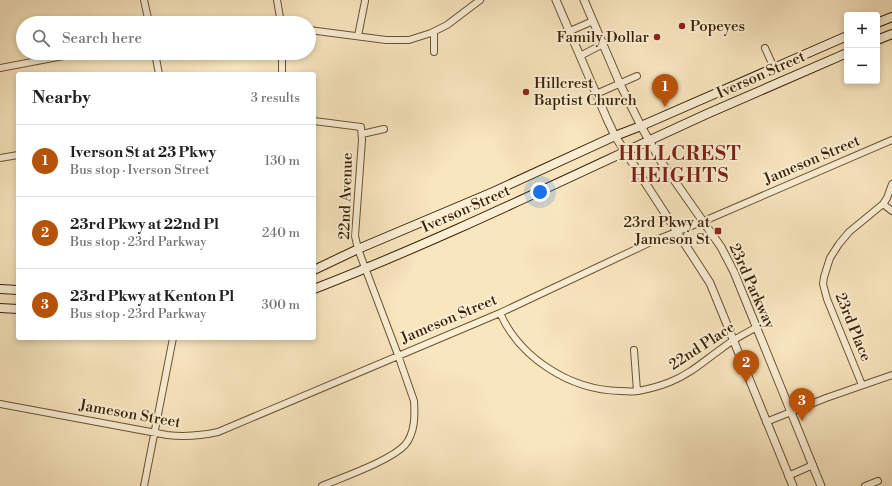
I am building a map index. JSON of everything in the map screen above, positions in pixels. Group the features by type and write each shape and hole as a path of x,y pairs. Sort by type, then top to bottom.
{"main road":[{"path":"880,22 892,17"},
{"path":"880,39 892,34"},
{"name":"Iverson Street","path":"316,269 493,192 615,136 844,37"},
{"name":"Iverson Street","path":"316,288 365,269 488,216 708,114 844,54"},
{"path":"0,289 16,290"},
{"path":"0,308 16,309"}],"street":[{"path":"144,0 147,16"},
{"path":"277,0 280,16"},
{"path":"556,0 615,136 705,274 793,486"},
{"name":"23rd Parkway","path":"584,0 620,84 641,126 675,183 704,221 721,247 734,272 821,486"},
{"path":"358,36 364,1"},
{"path":"316,31 399,40 420,37 447,25 478,1"},
{"path":"570,32 593,21"},
{"path":"434,32 434,52"},
{"path":"580,56 602,44"},
{"path":"765,48 774,68"},
{"path":"0,68 42,60"},
{"path":"156,60 159,72"},
{"path":"282,60 282,72"},
{"path":"596,94 637,76"},
{"path":"316,121 361,130 384,129"},
{"name":"22nd Avenue","path":"322,486 382,460 398,451 406,444 415,422 414,401 358,250 355,236 361,130"},
{"name":"Jameson Street","path":"0,404 184,436 203,435 218,432 500,313 651,242 704,221 892,140"},
{"path":"0,158 16,155"},
{"name":"23rd Place","path":"862,385 824,292 824,277 830,258 839,244 849,232 883,204 892,184"},
{"path":"883,204 892,211"},
{"name":"22nd Place","path":"500,313 506,327 537,361 573,381 607,391 637,391 670,382 701,365 733,340 757,327"},
{"path":"144,486 173,340"},
{"path":"634,350 637,391"},
{"path":"766,422 892,375"},
{"path":"788,476 812,465"},
{"path":"865,486 878,481"}],"place":[{"name":"Popeyes","path":"682,26"},
{"name":"Family Dollar","path":"657,37"},
{"name":"Hillcrest Baptist Church","path":"526,92"},
{"name":"Iverson St at 23 Pkwy","path":"665,107"},
{"name":"23rd Pkwy at Jameson St","path":"718,231"},
{"name":"23rd Pkwy at 22nd Pl","path":"746,383"},
{"name":"23rd Pkwy at Kenton Pl","path":"802,421"}],"district":[{"name":"HILLCREST HEIGHTS","path":"680,165"}]}
